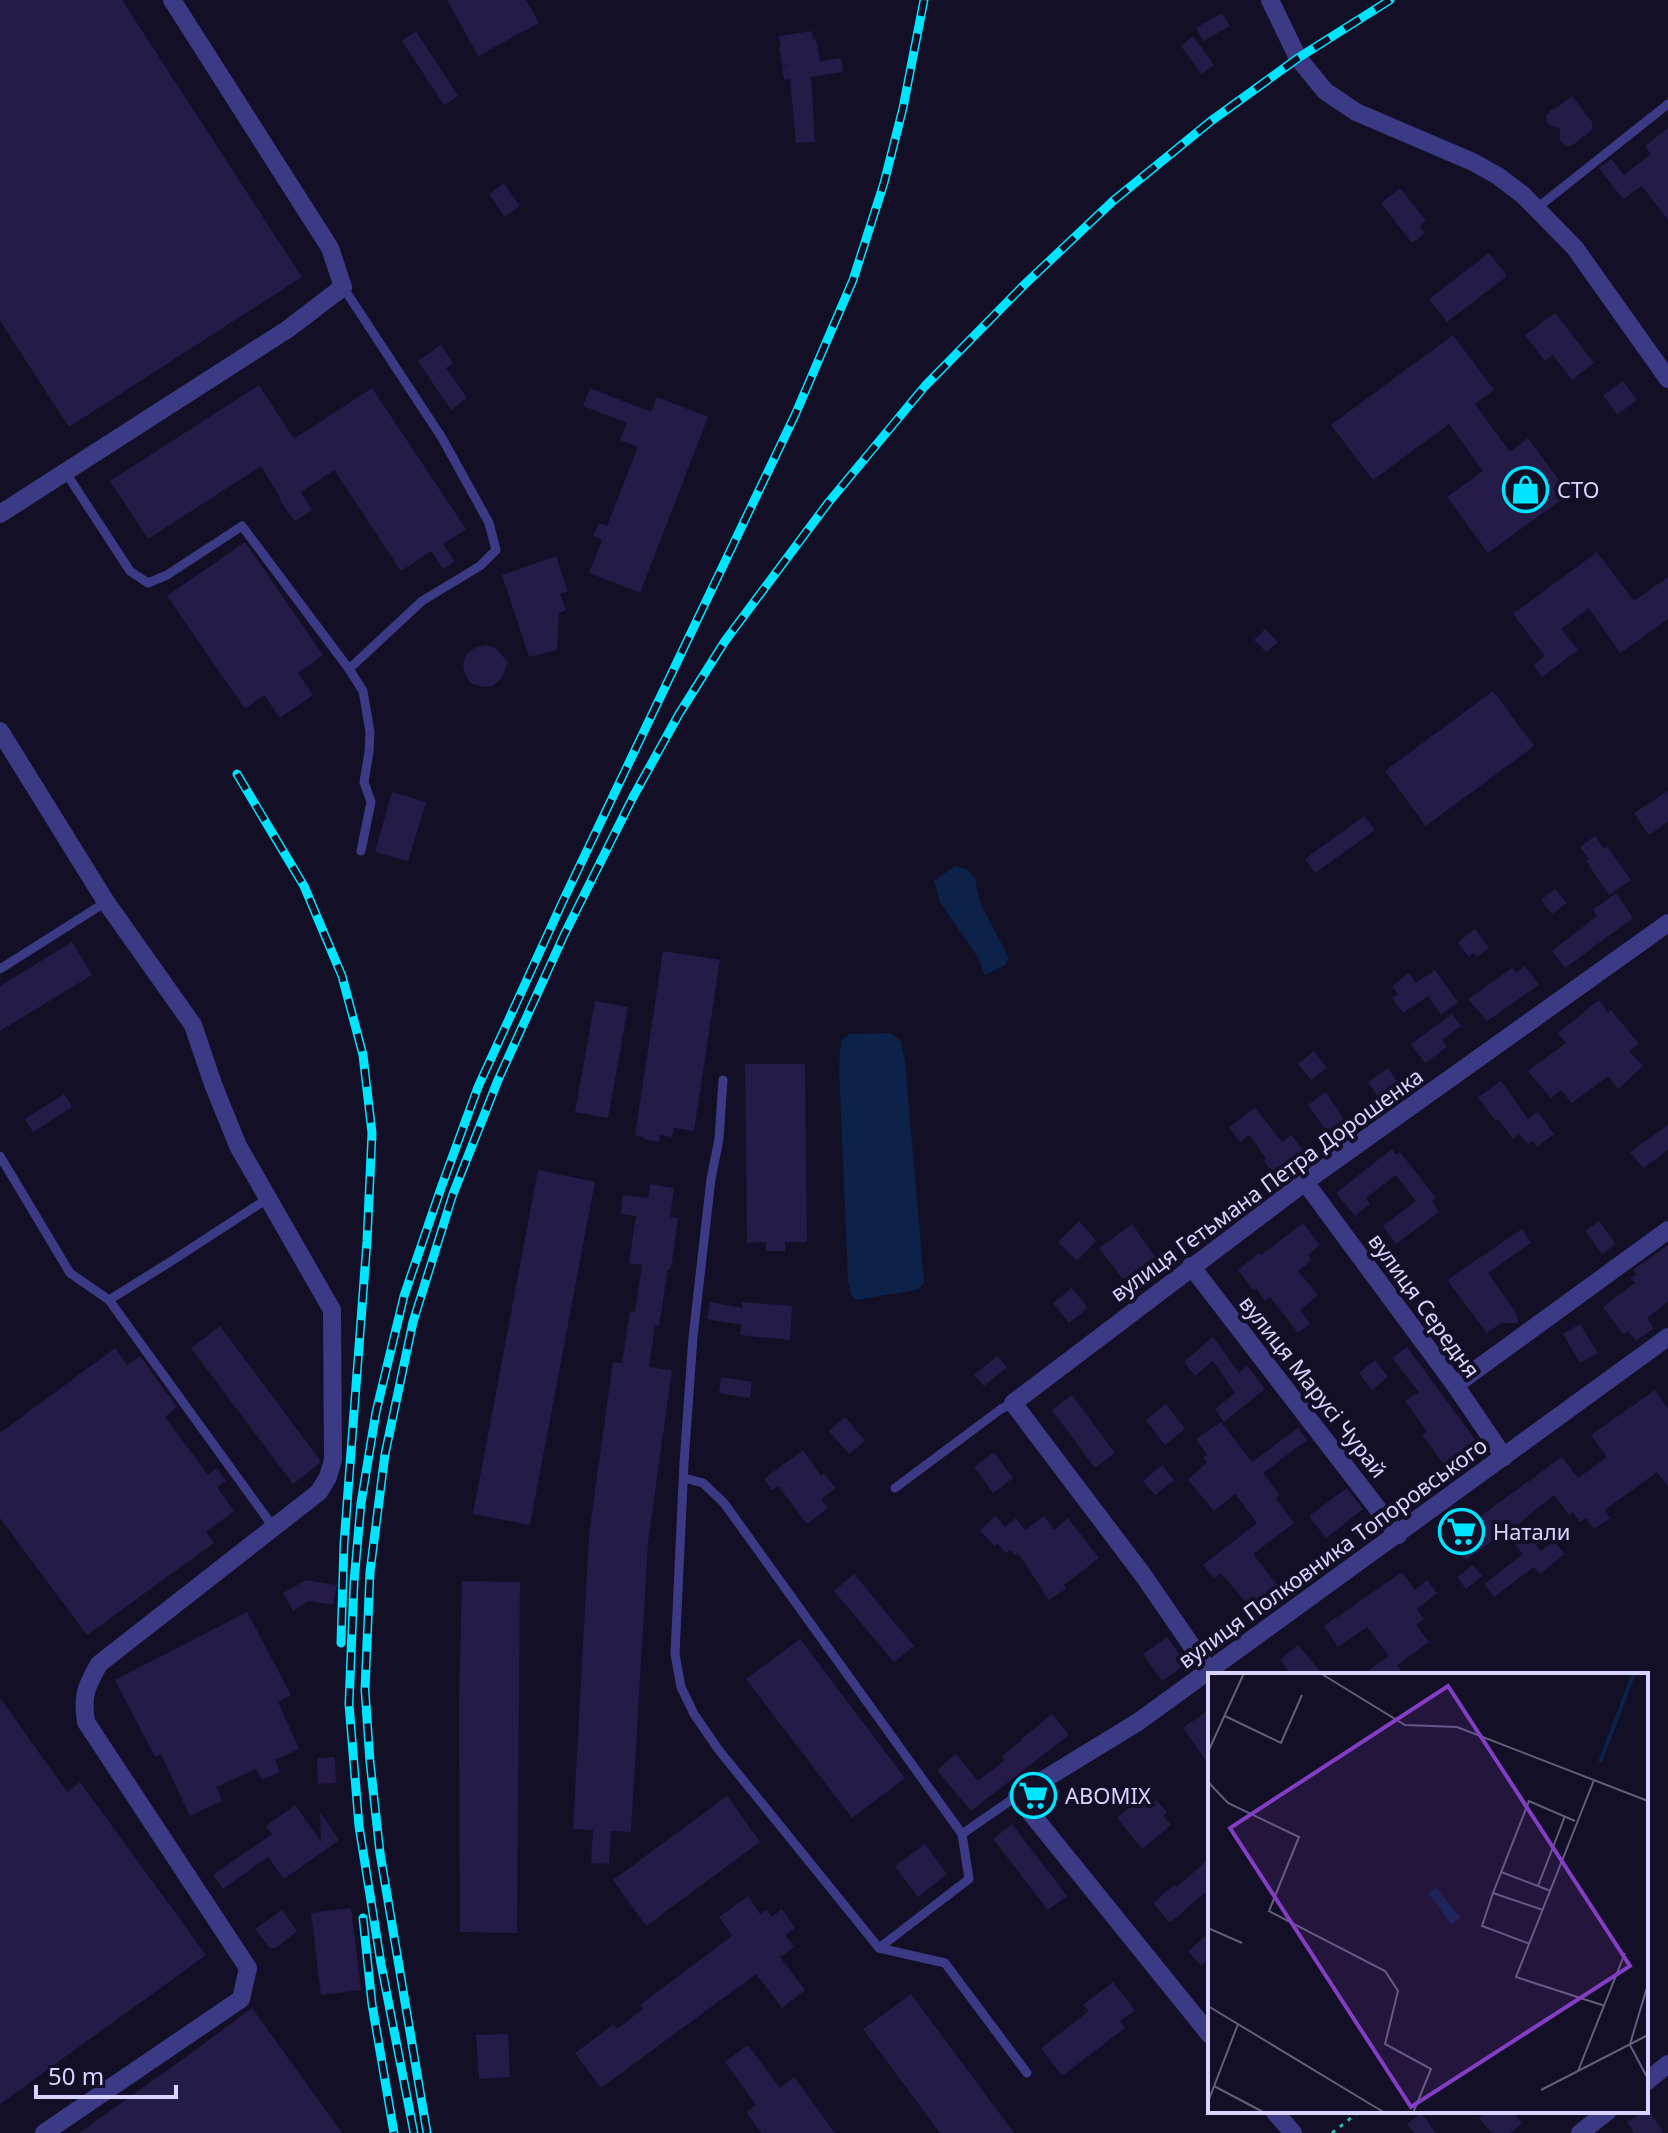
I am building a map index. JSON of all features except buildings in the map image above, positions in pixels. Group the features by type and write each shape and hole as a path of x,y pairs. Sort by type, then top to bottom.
{"street":[{"path":"0,514 288,329 343,287 330,248 172,0"},
{"path":"1270,0 1298,58 1325,91 1356,112 1473,162 1498,176 1537,208 1575,248 1668,379"},
{"path":"0,731 106,902 193,1025 238,1146 332,1310 333,1460 319,1492 99,1664 83,1700 86,1722 248,1968 241,1999 44,2133"},
{"name":"вулиця Гетьмана Петра Дорошенка","path":"1013,1403 1305,1182 1668,923"},
{"name":"вулиця Середня","path":"1305,1182 1455,1385 1504,1457"},
{"path":"1455,1385 1668,1230"},
{"name":"вулиця Марусі Чурай","path":"1191,1266 1398,1535"},
{"name":"вулиця Полковника Топоровського","path":"1017,1796 1138,1722 1668,1337"},
{"path":"1013,1403 1143,1575 1209,1671"},
{"path":"1017,1796 1208,2033"},
{"path":"1648,2080 1668,2064"},
{"path":"1276,2113 1293,2133"},
{"path":"1580,2133 1605,2113"}],"lane":[{"path":"1537,208 1668,104"},
{"path":"343,287 442,438 489,523 496,550 480,566 422,601 349,669"},
{"path":"66,473 130,571 148,583 167,575 242,526 363,691 370,732 364,782 371,802 361,851"},
{"path":"0,969 106,902"},
{"path":"723,1080 719,1139 711,1179 693,1337 675,1654 681,1687 694,1714 718,1749 879,1948 945,1963 1027,2073"},
{"path":"0,1156 70,1273 109,1300 274,1528"},
{"path":"109,1300 267,1199"},
{"name":"вулиця Гетьмана Петра Дорошенка","path":"895,1488 1013,1403"},
{"path":"684,1478 703,1483 724,1503 962,1834 969,1879 879,1948"},
{"path":"962,1834 1017,1796"}],"path":[{"path":"1332,2133 1357,2113"}],"water":[{"path":"955,866 966,869 975,878 980,903 1009,958 1005,965 985,975 977,956 940,902 934,881"},
{"path":"890,1033 901,1041 905,1061 924,1283 917,1290 856,1300 851,1295 848,1281 839,1067 841,1041 850,1034"}],"railway":[{"path":"414,2133 381,1964 359,1826 349,1704 361,1503 376,1412 404,1296 478,1087 562,903 795,415 853,280 884,183 903,108 924,0"},
{"path":"427,2133 380,1853 370,1762 365,1690 370,1572 385,1454 413,1322 453,1194 498,1080 564,935 633,797 679,714 725,641 828,503 925,386 1024,285 1113,201 1211,121 1298,58 1390,0"},
{"path":"237,774 304,886 342,976 363,1055 372,1133 344,1544 341,1643"},
{"path":"363,1918 372,2004 394,2133"}],"place":[{"name":"СТО","path":"1526,489"},
{"name":"Натали","path":"1462,1531"},
{"name":"ABOMIX","path":"1034,1795"}]}
